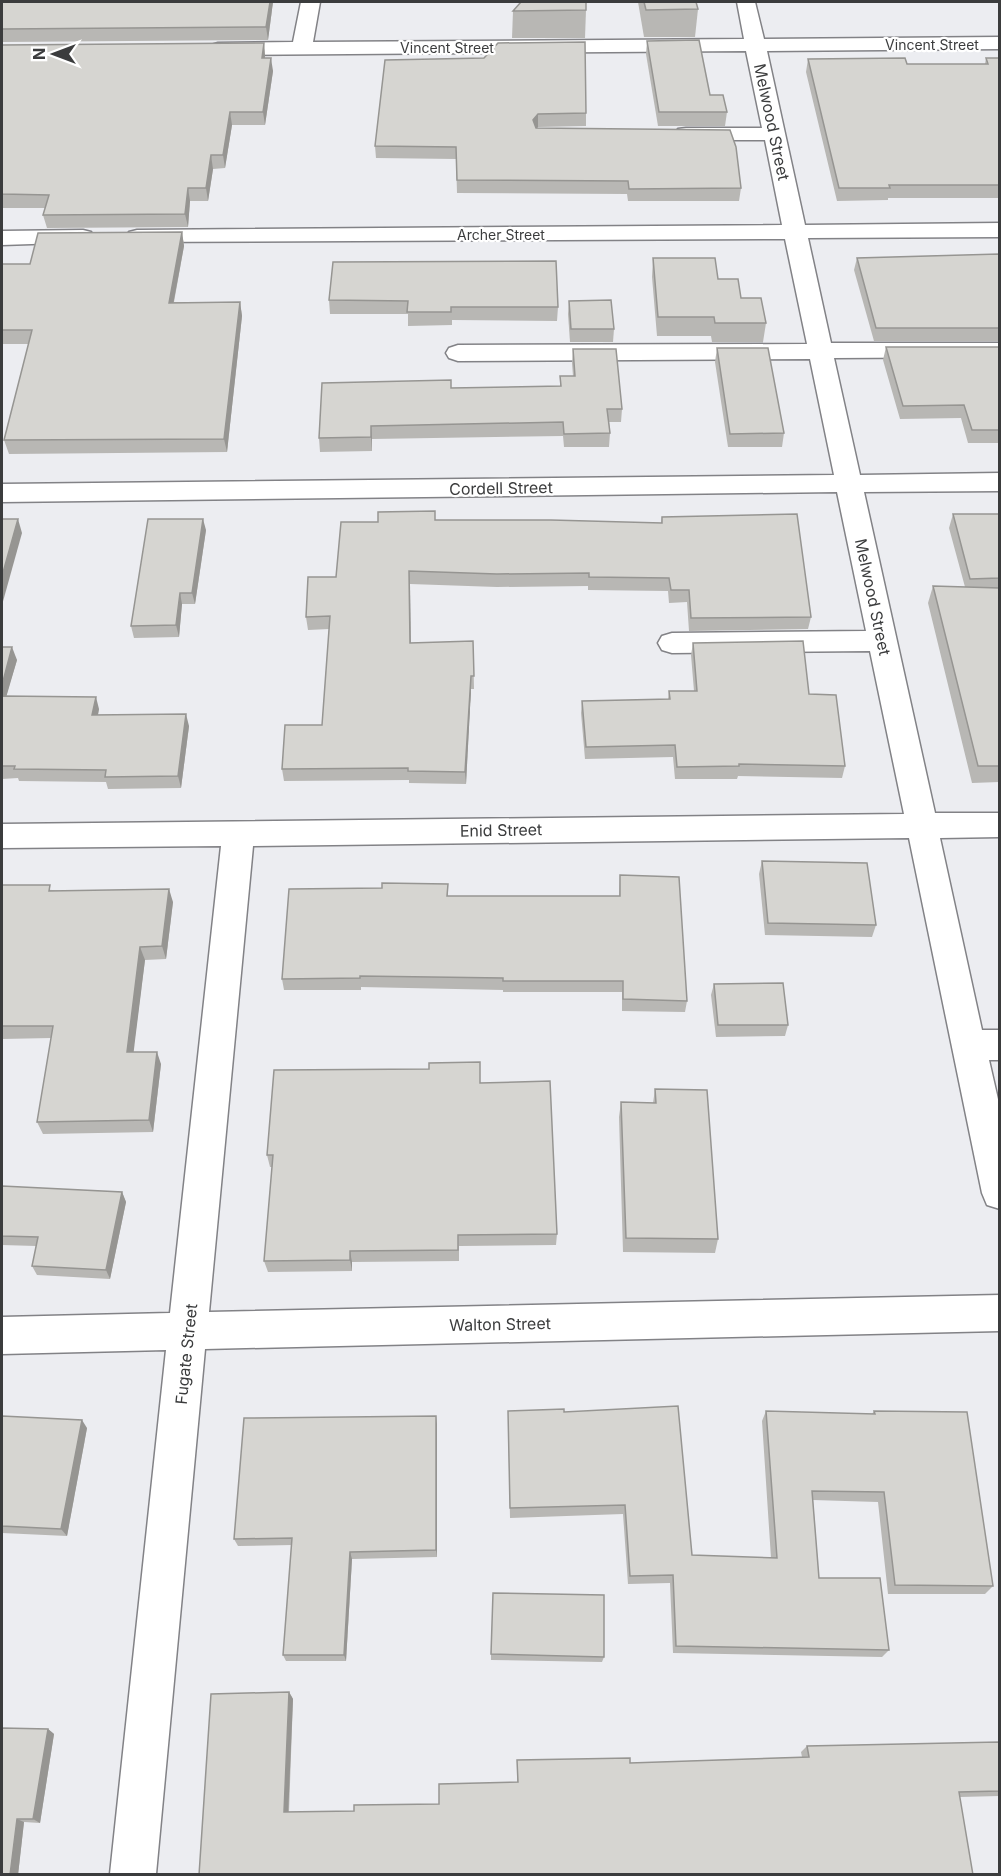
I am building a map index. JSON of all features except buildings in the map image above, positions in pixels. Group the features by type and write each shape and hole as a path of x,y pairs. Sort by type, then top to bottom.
{"street":[{"path":"302,48 310,2"},
{"name":"Melwood Street","path":"746,2 921,825 984,1045 999,1193"},
{"name":"Vincent Street","path":"198,49 999,43"},
{"path":"660,134 775,134"},
{"name":"Archer Street","path":"2,238 999,230"},
{"path":"458,353 999,350"},
{"name":"Cordell Street","path":"2,493 999,482"},
{"path":"672,643 882,641"},
{"name":"Enid Street","path":"2,836 999,825"},
{"name":"Fugate Street","path":"132,1875 238,833"},
{"name":"Walton Street","path":"2,1335 999,1313"}]}
